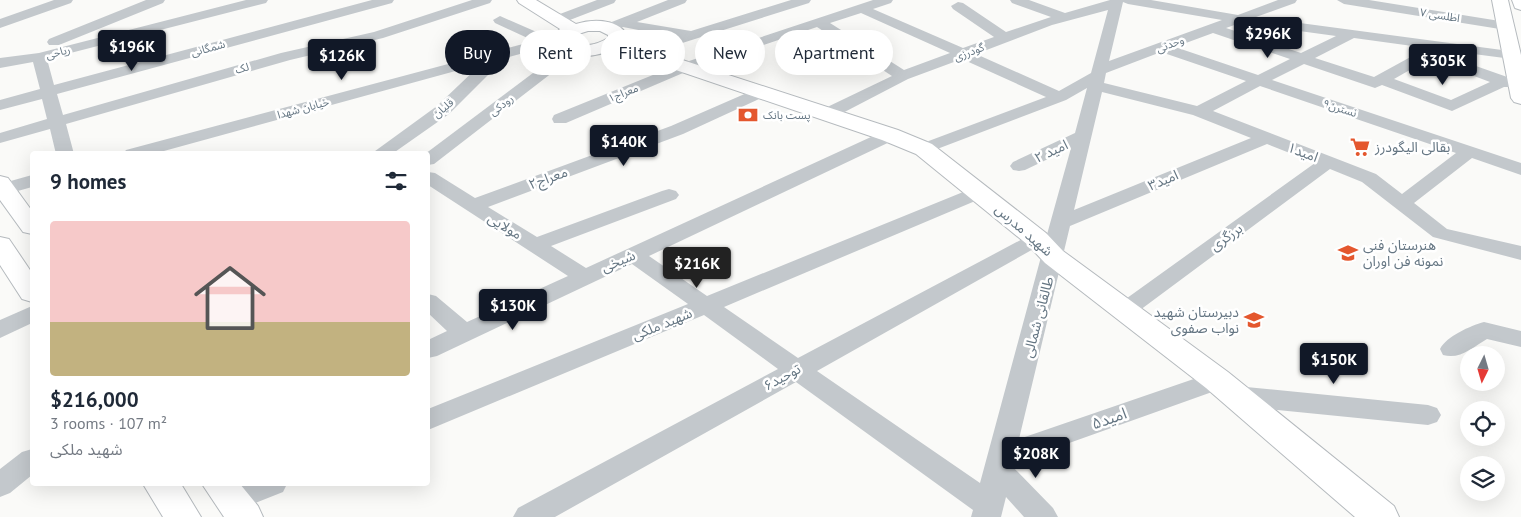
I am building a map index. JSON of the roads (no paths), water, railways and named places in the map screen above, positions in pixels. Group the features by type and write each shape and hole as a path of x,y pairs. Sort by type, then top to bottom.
{"main road":[{"path":"525,0 557,20 559,30"},
{"path":"1500,0 1512,55 1515,89"},
{"path":"1520,0 1521,5"},
{"path":"581,30 595,26 611,30"},
{"name":"شهید مدرس","path":"685,67 890,134 924,149 980,192 1045,248 1124,311 1227,388 1381,517"},
{"path":"1,187 30,224"},
{"path":"0,245 30,290"},
{"path":"162,486 183,517"}],"street":[{"path":"0,24 66,0"},
{"path":"1,63 158,0"},
{"name":"ریاحی","path":"1,63 39,57 261,0"},
{"name":"شمگانی","path":"0,105 46,85 387,0"},
{"name":"لک","path":"0,138 56,120 286,56 378,35 485,0"},
{"path":"557,20 609,0"},
{"path":"617,30 680,0"},
{"path":"685,38 804,0"},
{"name":"معراج۱","path":"685,67 886,0"},
{"path":"1017,0 1066,18"},
{"name":"وحدتی","path":"924,149 1060,97 1160,47 1290,0"},
{"name":"اطلسی ۷","path":"1344,0 1506,26"},
{"name":"گودرزی","path":"826,114 903,76 1047,22 1066,18 1115,1 1351,34 1433,50"},
{"name":"طالقانی شمالی","path":"988,511 1000,463 1045,248 1060,223 1115,1"},
{"path":"958,6 1005,38"},
{"path":"861,8 1060,97"},
{"path":"500,20 538,30"},
{"path":"820,23 903,76"},
{"path":"1212,28 1376,83 1433,50 1512,55"},
{"path":"1198,111 1351,34"},
{"path":"685,36 692,36"},
{"path":"46,85 213,38"},
{"name":"نسترن۹","path":"1160,47 1521,169"},
{"path":"1433,50 1515,89"},
{"path":"39,57 65,151"},
{"name":"خیابان شهدا","path":"143,151 445,69"},
{"name":"قلیان","path":"384,151 443,110 479,75"},
{"name":"رودکی","path":"430,158 540,75"},
{"name":"معراج۱","path":"560,119 666,75"},
{"name":"امید۱","path":"1097,77 1198,111 1370,178 1440,233 1521,253"},
{"path":"1382,80 1452,106 1515,89"},
{"name":"معراج۲","path":"472,206 677,130 762,92"},
{"name":"شیخی","path":"430,349 890,134"},
{"name":"امید ۲","path":"1019,166 1082,136"},
{"name":"امید۳","path":"1060,223 1266,138"},
{"path":"1402,203 1470,151"},
{"name":"برزگری","path":"1124,311 1328,162"},
{"name":"مولایی","path":"430,178 583,276"},
{"path":"1,187 30,181"},
{"name":"شهید ملکی","path":"430,419 980,192"},
{"path":"535,245 669,195"},
{"name":"توحید۶","path":"528,517 796,369 1045,248"},
{"path":"634,255 796,369 988,511"},
{"path":"430,303 464,333"},
{"path":"0,330 30,315"},
{"path":"1452,349 1484,330 1521,339"},
{"path":"1227,388 1428,415"},
{"name":"امید۵","path":"1000,463 1227,388"},
{"path":"0,484 30,462"},
{"path":"1000,463 1043,517"},
{"path":"233,500 268,486"}],"place":[{"name":"پست بانک","path":"748,115"},
{"name":"بقالی الیگودرز","path":"1360,147"},
{"name":"هنرستان فنی نمونه فن اوران","path":"1348,253"},
{"name":"دبیرستان شهید نواب صفوی","path":"1254,320"}]}
